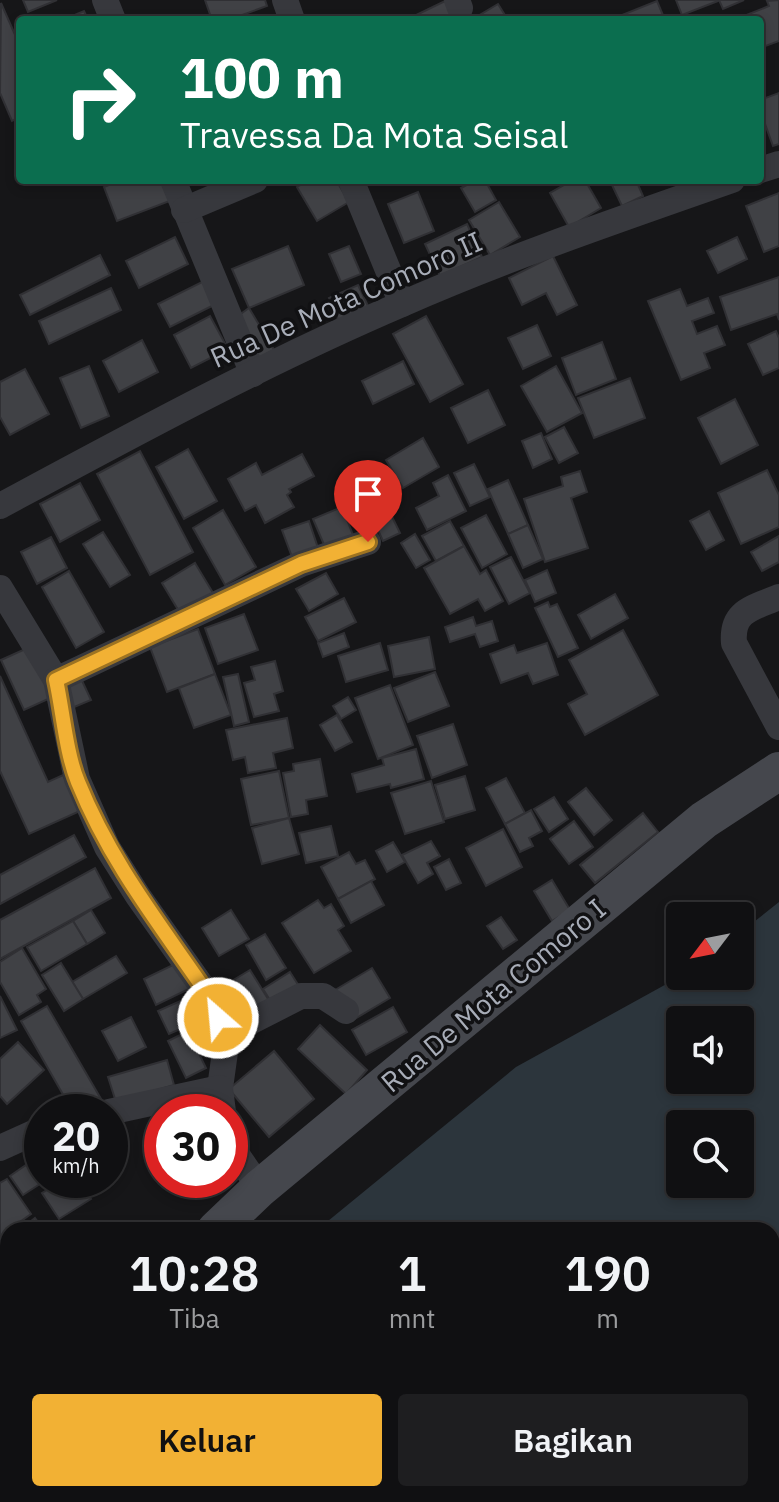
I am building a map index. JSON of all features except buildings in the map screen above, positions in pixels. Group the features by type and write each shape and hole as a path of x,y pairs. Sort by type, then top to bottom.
{"street":[{"path":"174,184 253,374"},
{"path":"184,210 246,184"},
{"path":"353,184 402,304"},
{"name":"Rua De Mota Comoro II","path":"0,506 181,409 402,304 600,226 721,184"},
{"path":"56,680 301,564 368,542"},
{"path":"0,588 56,680 77,779 107,847 213,1002 224,1035 222,1094"},
{"path":"779,597 741,614 733,629 734,643 779,727"},
{"name":"Rua De Mota Comoro I","path":"224,1222 260,1188 704,820 779,771"},
{"path":"224,1035 301,996 323,996 346,1011"},
{"path":"0,1148 24,1137"},
{"path":"248,1171 260,1188"}],"shaded area":[{"path":"779,902 779,1222 327,1222 516,1067 666,984 666,990 754,990 754,922"}],"route":[{"path":"218,1018 213,1002 107,847 77,779 56,680 284,571 368,542"}]}
